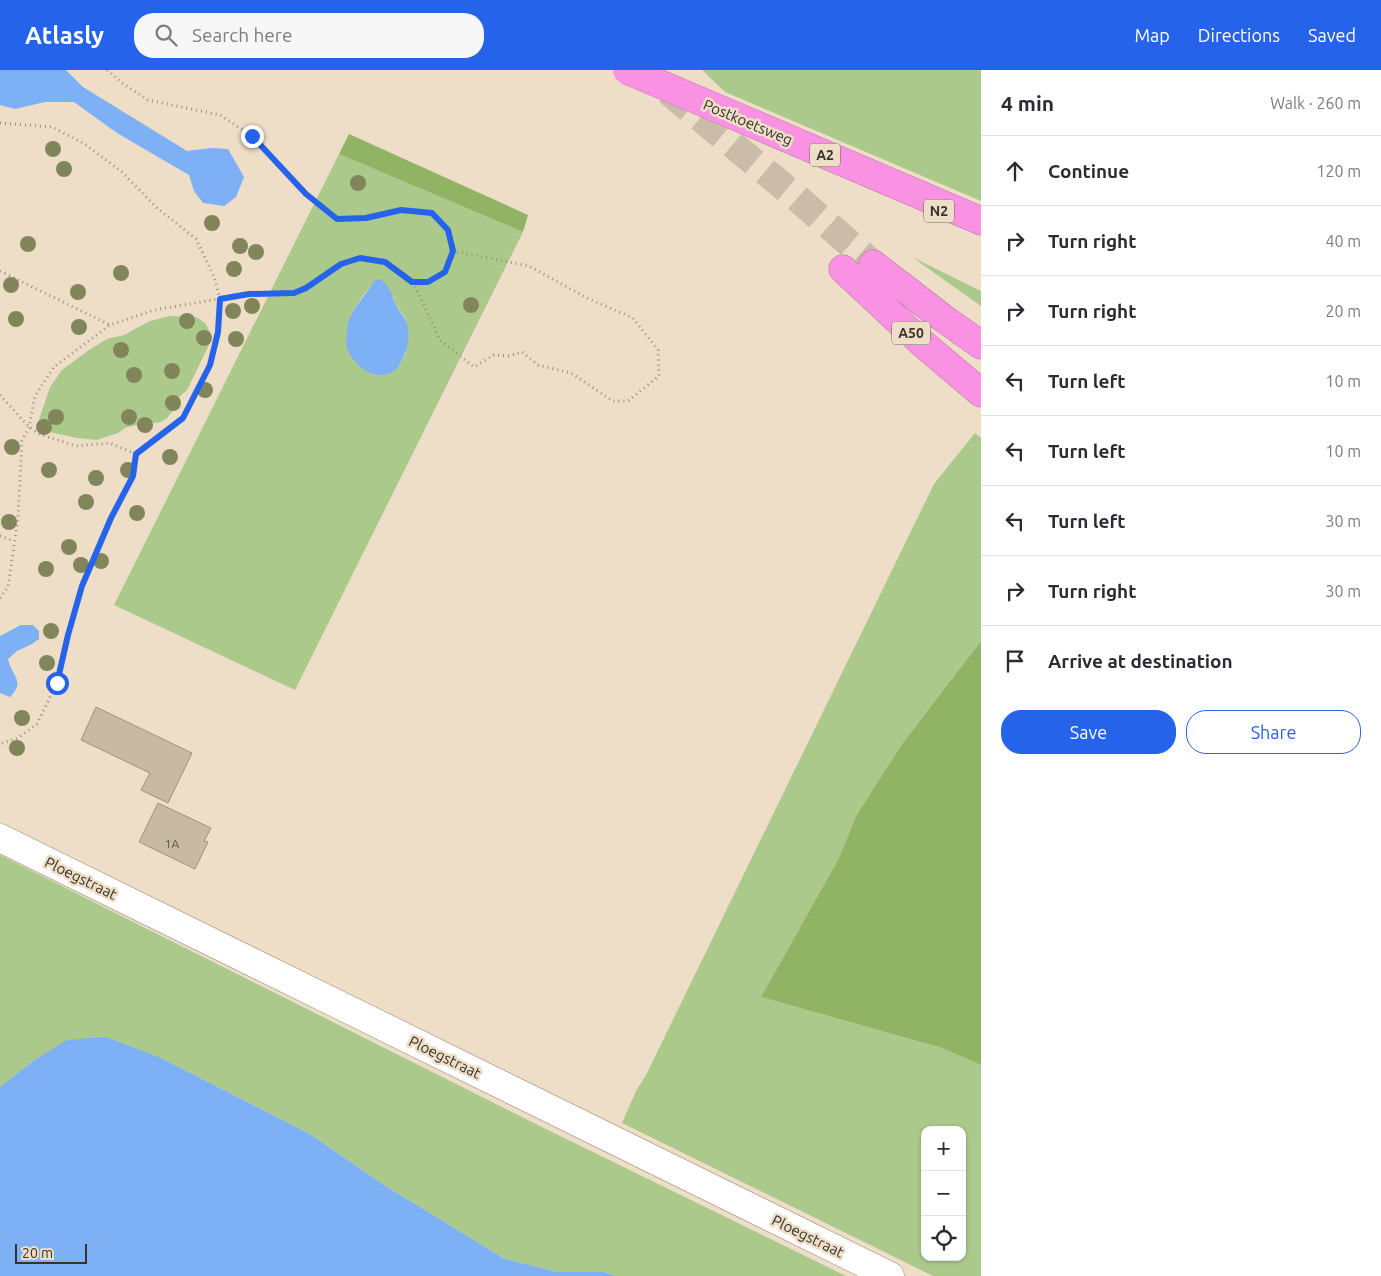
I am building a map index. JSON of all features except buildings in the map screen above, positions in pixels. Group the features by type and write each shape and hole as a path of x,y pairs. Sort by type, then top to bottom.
{"highway":[{"name":"Postkoetsweg","path":"627,70 981,221"},
{"name":"Postkoetsweg","path":"896,186 981,237"},
{"name":"A50","path":"873,264 981,345"},
{"name":"A50","path":"843,269 922,343 981,393"}],"street":[{"name":"Ploegstraat","path":"0,838 890,1276"}],"path":[{"path":"107,70 122,83 148,100 220,115 252,136 306,194 337,219 366,218 401,210 432,213 448,230 453,251 445,272 428,282 412,282"},
{"path":"0,123 52,127 83,144 122,172 156,207 196,239 214,277 220,299 218,332 210,365 183,418 136,454 133,476 111,518 82,586 57,683 37,724 18,738 0,744"},
{"path":"0,598 8,587 18,519 22,441 29,427 35,396 54,367 110,325 154,310 249,294 294,293 306,288 341,264 360,258 385,262 412,282 440,340 474,367 494,356 509,356 522,352 538,365 572,373 613,401 628,401 658,376 658,350 633,318 587,298 529,266 453,251"},
{"path":"0,271 110,325"},
{"path":"0,394 29,427 38,434 76,446 110,443 136,454"},
{"path":"0,536 14,541"}],"green space":[{"path":"702,70 981,70 981,201 725,92"},
{"path":"349,134 528,215 523,232 339,154"},
{"path":"339,154 523,232 295,690 114,605","holes":["373,283 394,298 395,303 405,318 408,340 406,353 399,366 346,343 348,325 354,310"]},
{"path":"912,257 981,291 981,306"},
{"path":"170,316 196,317 205,323 210,332 209,345 187,390 178,398 172,412 166,419 158,423 148,422 125,428 118,433 97,440 40,430 37,426 50,387 62,370 107,339 124,335 150,321"},
{"path":"975,433 981,438 981,641 902,744 856,816 839,858 761,997 942,1048 981,1065 981,1276 933,1276 622,1123 636,1091 646,1075 934,484"},
{"path":"981,641 981,1065 942,1048 761,997 839,858 856,816 902,744"},
{"path":"0,855 556,1134 846,1276 616,1276 604,1272 557,1272 505,1259 384,1185 310,1134 161,1058 33,1061 0,1087"}],"water":[{"path":"0,70 66,70 83,87 187,151 212,148 228,149 244,177 236,197 224,206 203,203 194,191 189,175 117,133 74,102 45,102 15,109 0,105"},
{"path":"380,279 389,288 406,322 408,344 398,367 394,371 378,375 357,364 352,358 346,343 348,323 353,312 374,281"},
{"path":"21,625 33,625 39,631 39,639 17,651 8,659 17,683 15,692 10,697 0,693 0,636"},
{"path":"106,1037 161,1058 310,1134 384,1185 505,1259 557,1272 604,1272 616,1276 0,1276 0,1087 33,1061 67,1040"}],"tunnel":[{"path":"668,91 796,197 873,264"}],"route":[{"path":"57,683 82,586 111,518 133,476 136,454 183,418 210,365 218,332 220,299 249,294 294,293 306,288 341,264 360,258 385,262 412,282 428,282 445,272 453,251 448,230 432,213 401,210 366,218 337,219 306,194 252,136"}]}
